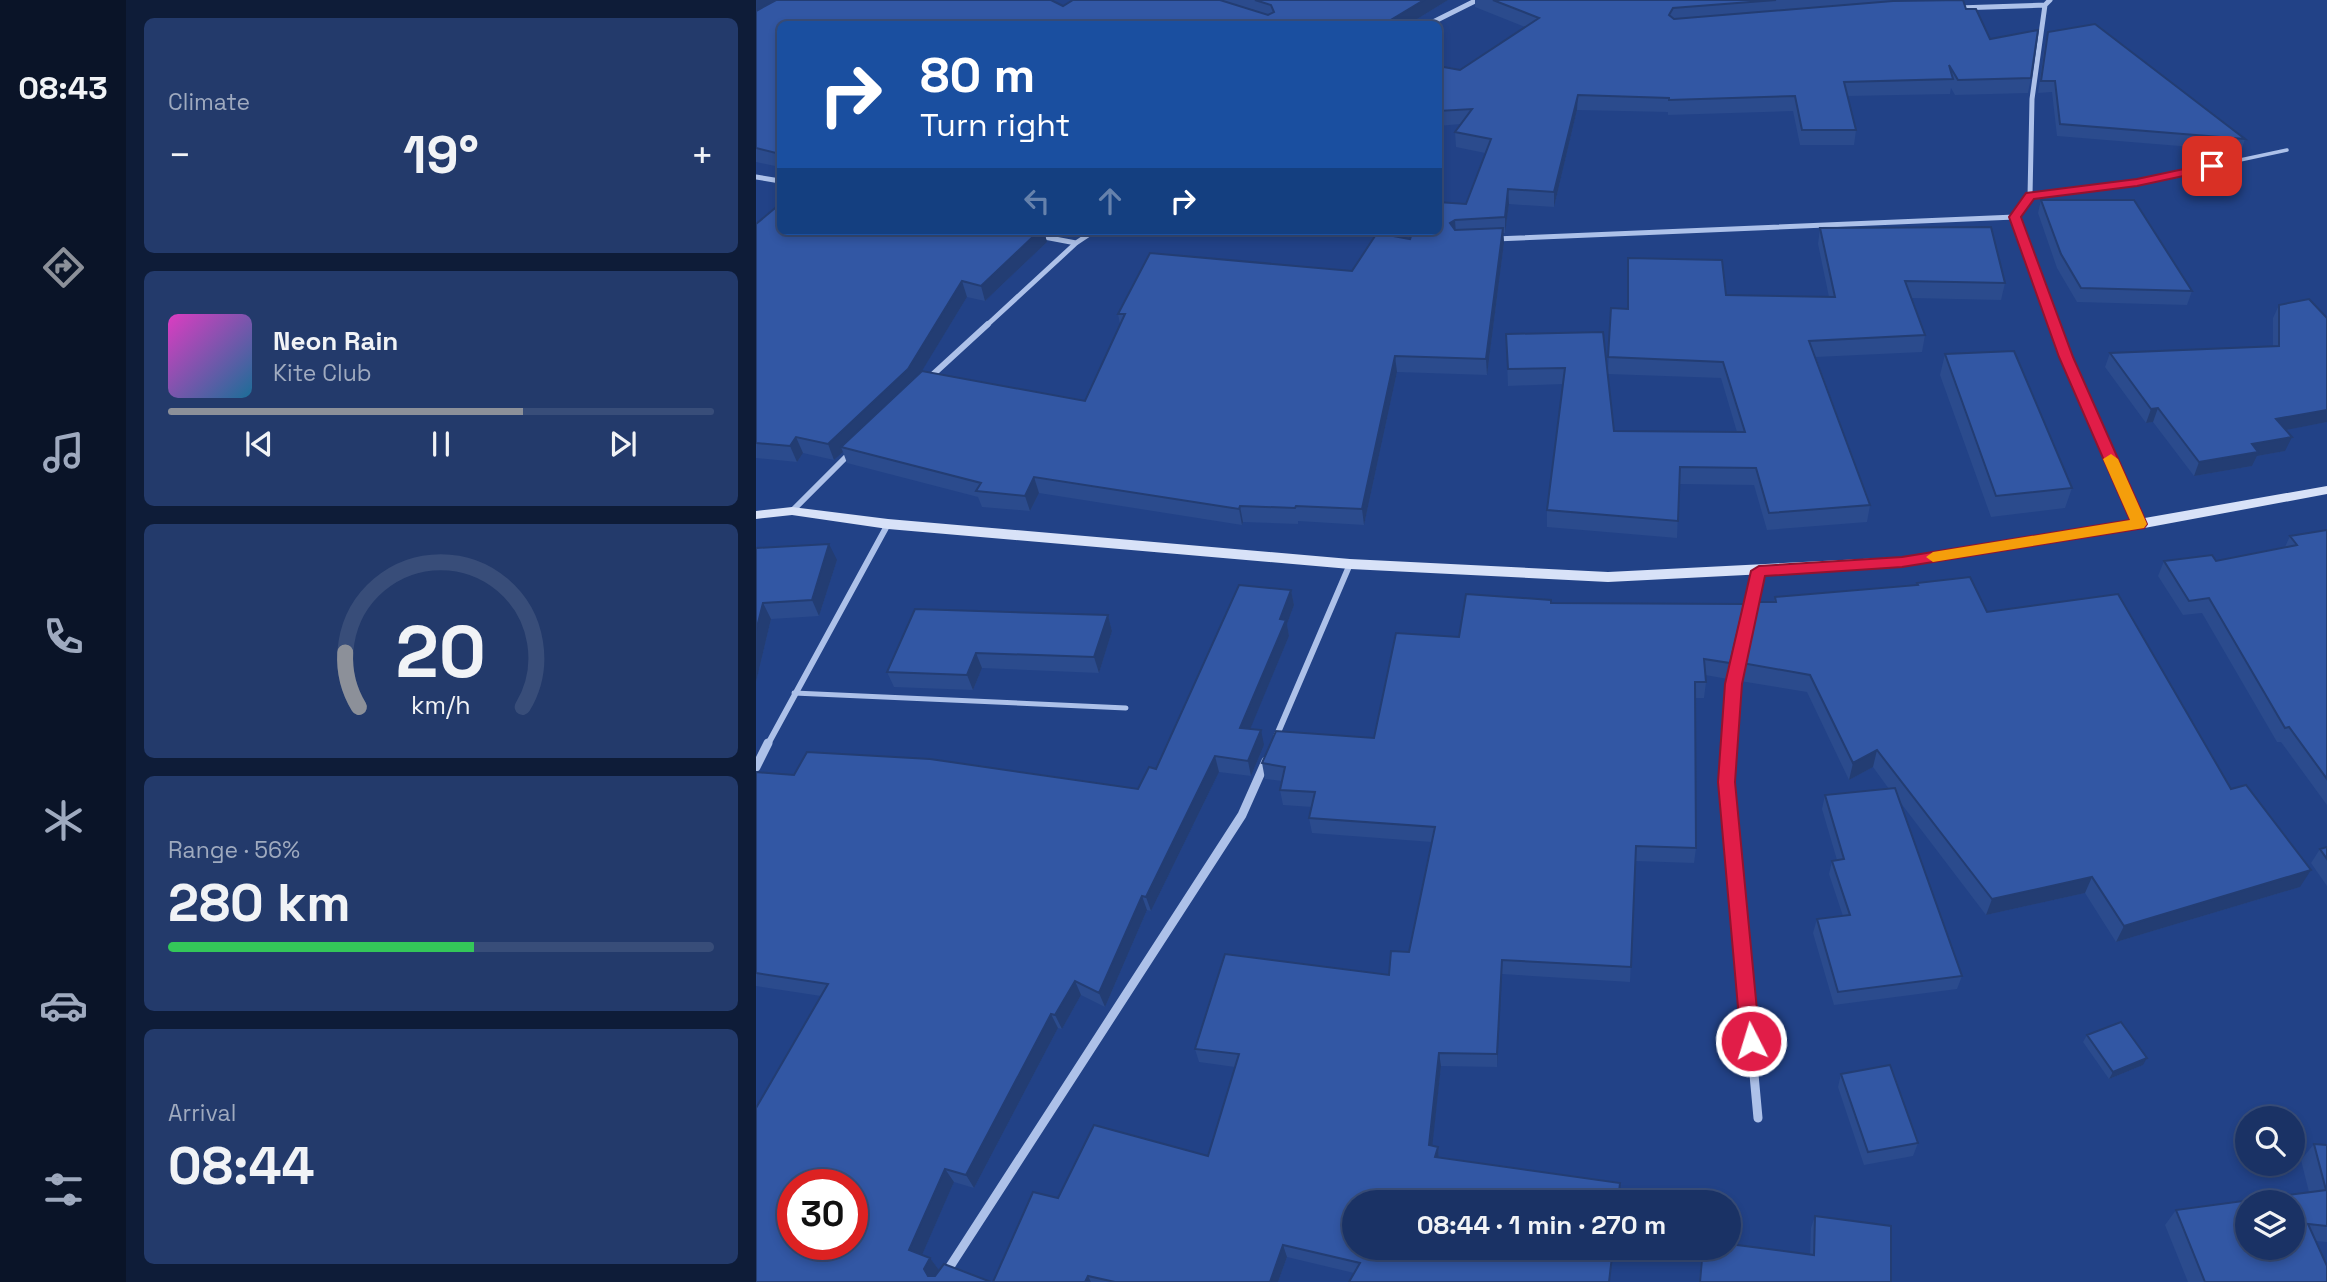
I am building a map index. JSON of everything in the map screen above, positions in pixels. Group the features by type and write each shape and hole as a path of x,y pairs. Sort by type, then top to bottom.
{"street":[{"path":"1435,21 1477,0"},
{"path":"1955,8 2047,3 2032,99 2030,196 2015,217"},
{"path":"756,177 777,180"},
{"path":"1484,239 2015,217"},
{"path":"2015,217 2066,357 2139,524"},
{"path":"1038,235 1076,243"},
{"path":"927,380 1088,235"},
{"path":"792,511 858,445"},
{"path":"756,515 792,511 888,524 1350,564 1608,576 1759,571 1902,562 2139,524 2327,490"},
{"path":"756,767 888,524"},
{"path":"940,1282 1242,815 1350,564"},
{"path":"1758,1118 1727,782 1733,684 1759,571"}],"lane":[{"path":"2030,196 2137,182 2287,150"},
{"path":"794,693 1126,708"}],"building":[{"path":"776,0 1051,0 1063,6 1073,0 1220,0 1268,15 1274,12 1271,5 1255,0 1424,0 1389,21 777,21 777,153 756,148 756,11"},
{"path":"1493,0 1776,0 1673,8 1669,15 1674,19 1893,1 1963,0 1966,9 1976,9 1990,39 2038,30 2031,78 1958,80 1949,65 1953,79 1844,82 1856,130 1802,130 1795,96 1669,100 1578,95 1554,192 1508,189 1505,217 1455,220 1450,223 1455,230 1503,228 1486,359 1395,356 1362,509 1240,506 1239,509 1034,477 1025,496 976,491 981,483 841,447 922,371 1085,401 1125,314 1118,314 1150,253 1352,271 1376,235 1410,239 1412,235 1442,235 1442,202 1466,204 1491,139 1455,132 1472,109 1442,111 1442,67 1460,70 1539,18"},
{"path":"2095,24 2245,139 2060,124 2055,81 2041,81 2048,32"},
{"path":"2041,200 2134,200 2192,291 2081,288 2061,254"},
{"path":"777,206 777,235 1035,235 981,286 962,281 908,369 828,444 796,437 790,446 756,443 756,224"},
{"path":"1991,227 2005,283 1905,281 1925,335 1809,341 1870,505 1769,513 1756,468 1680,467 1678,521 1547,510 1565,368 1508,369 1506,334 1603,332 1614,431 1745,432 1723,362 1608,357 1611,308 1628,309 1628,258 1722,260 1726,295 1835,297 1820,228"},
{"path":"2309,299 2327,318 2327,410 2276,419 2292,437 2252,444 2258,452 2199,462 2158,408 2151,409 2110,353 2279,346 2279,305"},
{"path":"2014,351 2072,488 1996,496 1945,354"},
{"path":"2327,530 2327,779 2289,727 2285,728 2209,598 2189,601 2164,561 2212,555 2216,561 2297,545 2290,536"},
{"path":"829,544 812,600 763,603 756,631 756,548"},
{"path":"1970,577 1987,612 2118,594 2231,789 2246,785 2311,870 2124,926 2092,877 1992,899 1877,750 1853,763 1810,675 1742,663 1756,602 1776,602 1775,597 1918,585 1917,583"},
{"path":"1239,585 1291,590 1280,619 1286,620 1240,728 1261,730 1248,761 1215,756 1146,897 1142,896 1099,993 1075,981 1055,1015 1051,1014 966,1175 945,1169 909,1250 930,1258 924,1269 928,1276 935,1276 944,1264 991,1282 756,1282 756,1108 828,984 756,973 756,772 794,775 807,752 930,759 1138,789 1149,767 1156,769"},
{"path":"1466,594 1551,600 1551,603 1744,604 1730,663 1704,659 1706,682 1695,682 1696,848 1636,846 1631,967 1502,960 1497,1054 1439,1053 1429,1145 1438,1147 1435,1157 1620,1183 1619,1190 1342,1190 1342,1259 1283,1245 1270,1282 1115,1282 1088,1276 1085,1282 993,1282 1033,1192 1058,1198 1094,1125 1208,1156 1239,1054 1195,1049 1225,954 1389,975 1391,951 1409,952 1435,827 1309,818 1315,792 1280,790 1285,767 1262,763 1276,731 1374,738 1396,633 1459,637"},
{"path":"915,609 1108,615 1094,657 976,653 967,675 887,672"},
{"path":"1895,788 1962,976 1838,992 1817,919 1850,915 1832,861 1844,859 1825,795"},
{"path":"2327,847 2327,859 2320,849"},
{"path":"2121,1022 2147,1058 2113,1072 2087,1035"},
{"path":"1890,1065 1918,1143 1868,1152 1841,1074"},
{"path":"2314,1144 2327,1145 2327,1226 2308,1224 2327,1266 2327,1282 2205,1282 2176,1210 2235,1202 2235,1260 2305,1260 2305,1193 2326,1190"},
{"path":"1815,1216 1891,1226 1891,1282 1700,1282 1702,1260 1741,1260 1741,1246 1814,1255"},
{"path":"1347,1260 1612,1260 1609,1282 1349,1282 1360,1263"}],"slow traffic":[{"path":"1933,557 2139,524 2111,459"}],"route":[{"path":"1751,1041 1727,782 1733,684 1759,571 1902,562 2139,524 2066,357 2015,217 2030,196 2137,182 2212,166"}]}
